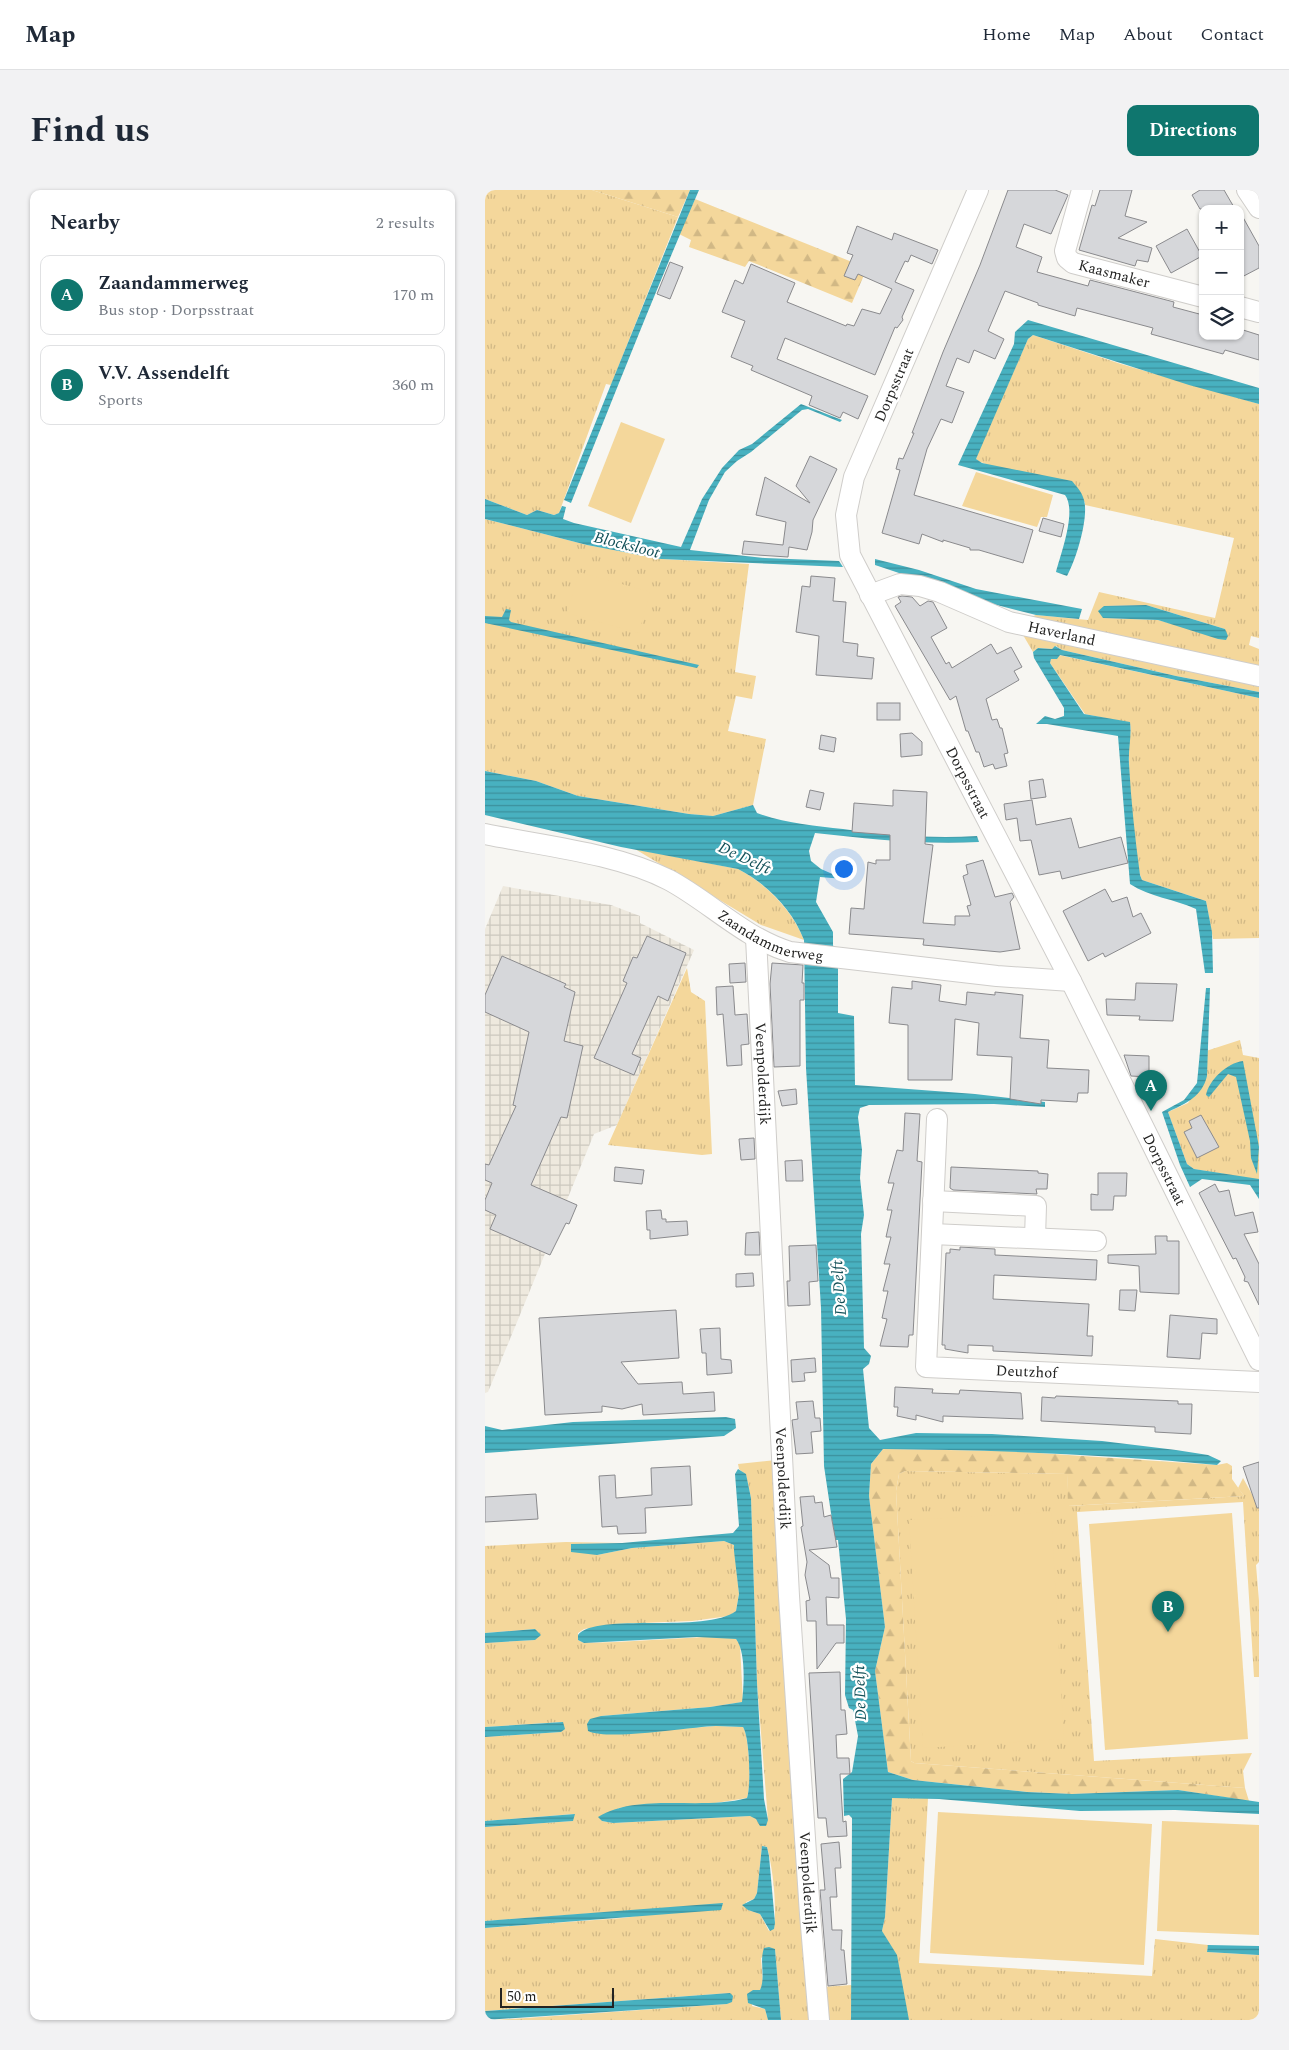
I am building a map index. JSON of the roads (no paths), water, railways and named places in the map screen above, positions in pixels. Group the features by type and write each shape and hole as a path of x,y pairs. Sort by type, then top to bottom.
{"street":[{"name":"Dorpsstraat","path":"978,190 854,477 846,515 849,555 1071,981 1259,1360"},
{"name":"Kaasmaker","path":"1082,190 1065,251 1067,258 1073,263 1199,296"},
{"path":"1247,190 1259,208"},
{"name":"Haverland","path":"870,595 900,584 920,586 939,592 1009,622 1259,676"},
{"name":"Zaandammerweg","path":"485,834 627,863 669,880 757,938 773,947 789,952 997,976 1071,981"},
{"name":"Veenpolderdijk","path":"757,938 789,1596 819,2020"},
{"name":"Deutzhof","path":"937,1119 926,1367 1259,1382"},
{"path":"933,1201 1036,1206 1035,1238"},
{"path":"932,1234 1096,1241"}],"water":[{"path":"690,190 699,190 571,503 564,500"},
{"path":"1028,320 1259,388 1259,404 1189,385 1033,335 1028,339 976,459 982,463 1072,481 1082,494 1085,517 1078,550 1067,576 1056,572 1069,521 1068,502 1065,495 958,465 1014,344 1015,332"},
{"name":"Blocksloot","path":"801,404 842,420 840,422 808,409 802,410 751,452 737,461 725,472 709,500 690,550 765,558 839,561 843,567 661,559 587,545 485,519 485,499 527,515 537,510 554,515 559,513 562,506 566,507 563,519 574,523 681,547 702,499 722,468 739,450 752,444"},
{"path":"875,559 919,570 976,589 1082,609 1079,619 1036,615 989,603 875,565"},
{"path":"1146,605 1225,629 1228,636 1226,640 1218,639 1158,620 1103,618 1098,611 1104,606"},
{"path":"506,609 511,610 509,620 511,622 699,665 697,668 485,623 485,616 502,617"},
{"path":"1055,646 1062,650 1176,676 1259,692 1259,698 1060,655 1057,659 1051,659 1050,663 1084,714 1130,722 1130,778 1140,875 1142,880 1206,901 1212,932 1213,973 1205,973 1196,909 1146,892 1130,884 1118,736 1047,724 1036,724 1045,716 1055,719 1064,716 1064,708 1034,658 1033,652 1038,648 1052,649"},
{"name":"De Delft","path":"485,771 536,781 578,796 689,814 713,816 753,805 757,813 789,822 910,836 977,836 979,842 937,843 815,833 809,851 811,861 821,869 844,879 820,877 816,902 833,932 833,945 838,968 838,1013 854,1016 855,1085 975,1094 1045,1102 1045,1107 994,1104 869,1105 860,1108 858,1117 862,1150 860,1178 864,1215 861,1234 864,1348 871,1356 869,1364 863,1369 869,1428 880,1440 916,1433 992,1434 1102,1441 1208,1455 1221,1461 1217,1465 1050,1453 883,1449 871,1464 869,1496 885,1627 875,1671 888,1772 913,1780 1027,1792 1072,1794 1178,1790 1259,1802 1259,1814 1175,1810 1080,1811 939,1799 892,1798 885,1917 882,1931 897,1955 909,2020 851,2020 852,1818 849,1815 844,1816 843,1779 852,1772 858,1736 853,1710 849,1708 845,1695 846,1619 838,1540 835,1540 824,1466 821,1308 806,1068 804,940 793,918 777,899 759,882 738,869 621,847 485,815"},
{"path":"1206,988 1210,988 1207,1076 1205,1083 1192,1099 1168,1112 1187,1164 1194,1169 1259,1179 1259,1199 1250,1185 1202,1179 1190,1187 1180,1165 1162,1112 1184,1100 1197,1083"},
{"path":"1243,1061 1259,1147 1257,1174 1251,1158 1250,1141 1236,1077 1228,1074 1209,1097 1206,1095 1211,1084 1220,1073 1231,1065"},
{"path":"726,1417 735,1419 736,1428 724,1436 485,1453 485,1426 502,1430 573,1422"},
{"path":"738,1469 746,1474 751,1498 757,1683 764,1799 768,1820 766,1826 760,1826 756,1819 750,1816 613,1823 602,1821 598,1817 632,1805 729,1802 747,1798 749,1762 747,1741 743,1727 716,1726 613,1735 588,1731 587,1724 590,1719 601,1716 710,1707 742,1702 743,1660 736,1639 697,1637 584,1643 578,1640 578,1635 588,1628 628,1623 701,1621 721,1618 736,1611 739,1594 734,1545 724,1541 632,1548 597,1555 571,1552 571,1544 622,1543 733,1533 739,1526 735,1474"},
{"path":"535,1629 541,1635 535,1640 485,1643 485,1633"},
{"path":"563,1722 565,1729 561,1732 485,1737 485,1727"},
{"path":"575,1814 573,1821 485,1827 485,1821"},
{"path":"762,1846 767,1847 769,1856 775,1923 774,1929 770,1931 760,1914 748,1910 742,1905 754,1899 757,1893"},
{"path":"723,1903 721,1910 485,1928 485,1921"},
{"path":"1208,1945 1259,1946 1259,1955 1207,1952"},
{"path":"764,1948 775,1949 781,2020 768,2020 765,2009 748,2003 747,1994 753,1990 760,1990 762,1985 763,1953"},
{"path":"730,1993 733,1996 732,2002 727,2004 485,2020 485,2011"}],"place":[{"name":"Zaandammerweg","path":"1151,1111"},
{"name":"V.V. Assendelft","path":"1168,1632"}]}
